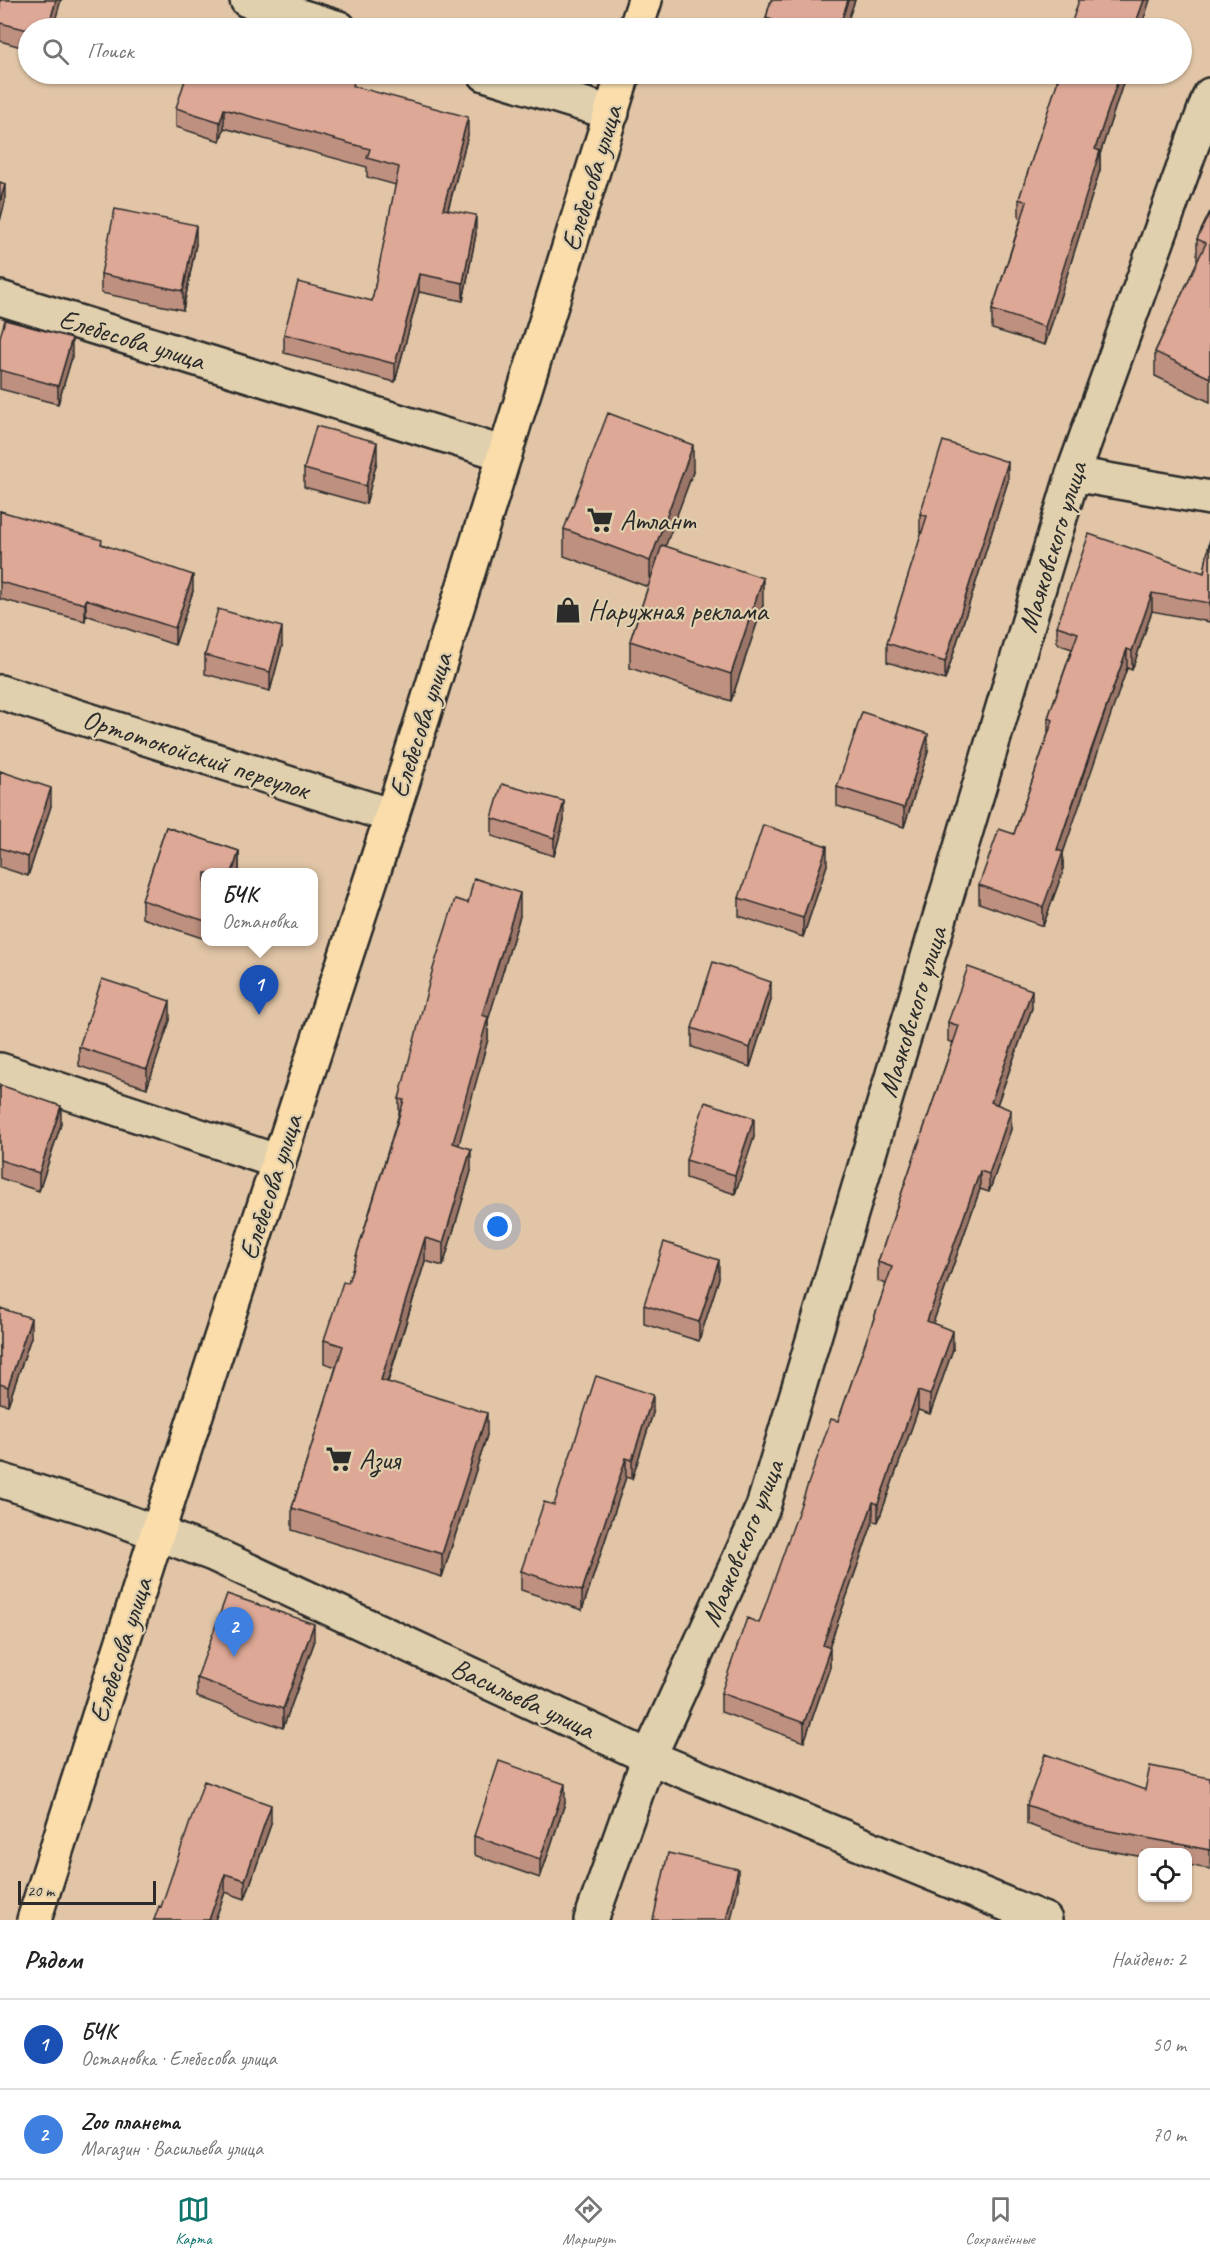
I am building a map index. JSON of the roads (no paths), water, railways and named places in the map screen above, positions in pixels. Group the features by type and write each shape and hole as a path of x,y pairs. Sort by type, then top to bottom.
{"main road":[{"path":"639,18 645,0"},
{"name":"Елебесова улица","path":"34,1920 157,1534 392,816 621,84"}],"street":[{"path":"247,0 306,18"},
{"path":"518,84 612,112"},
{"name":"Маяковского улица","path":"591,1920 649,1757 763,1508 1073,474 1210,95"},
{"name":"Елебесова улица","path":"0,298 505,454"},
{"path":"1073,474 1210,498"},
{"name":"Ортотокойский переулок","path":"0,692 392,816"},
{"path":"0,1070 279,1162"},
{"name":"Васильева улица","path":"0,1480 106,1514 223,1559 649,1757 1045,1920"}],"place":[{"name":"Атлант","path":"600,520"},
{"name":"Наружная реклама","path":"568,610"},
{"name":"БЧК","path":"259,1015"},
{"name":"Азия","path":"339,1459"},
{"name":"Zoo планета","path":"234,1657"}]}
